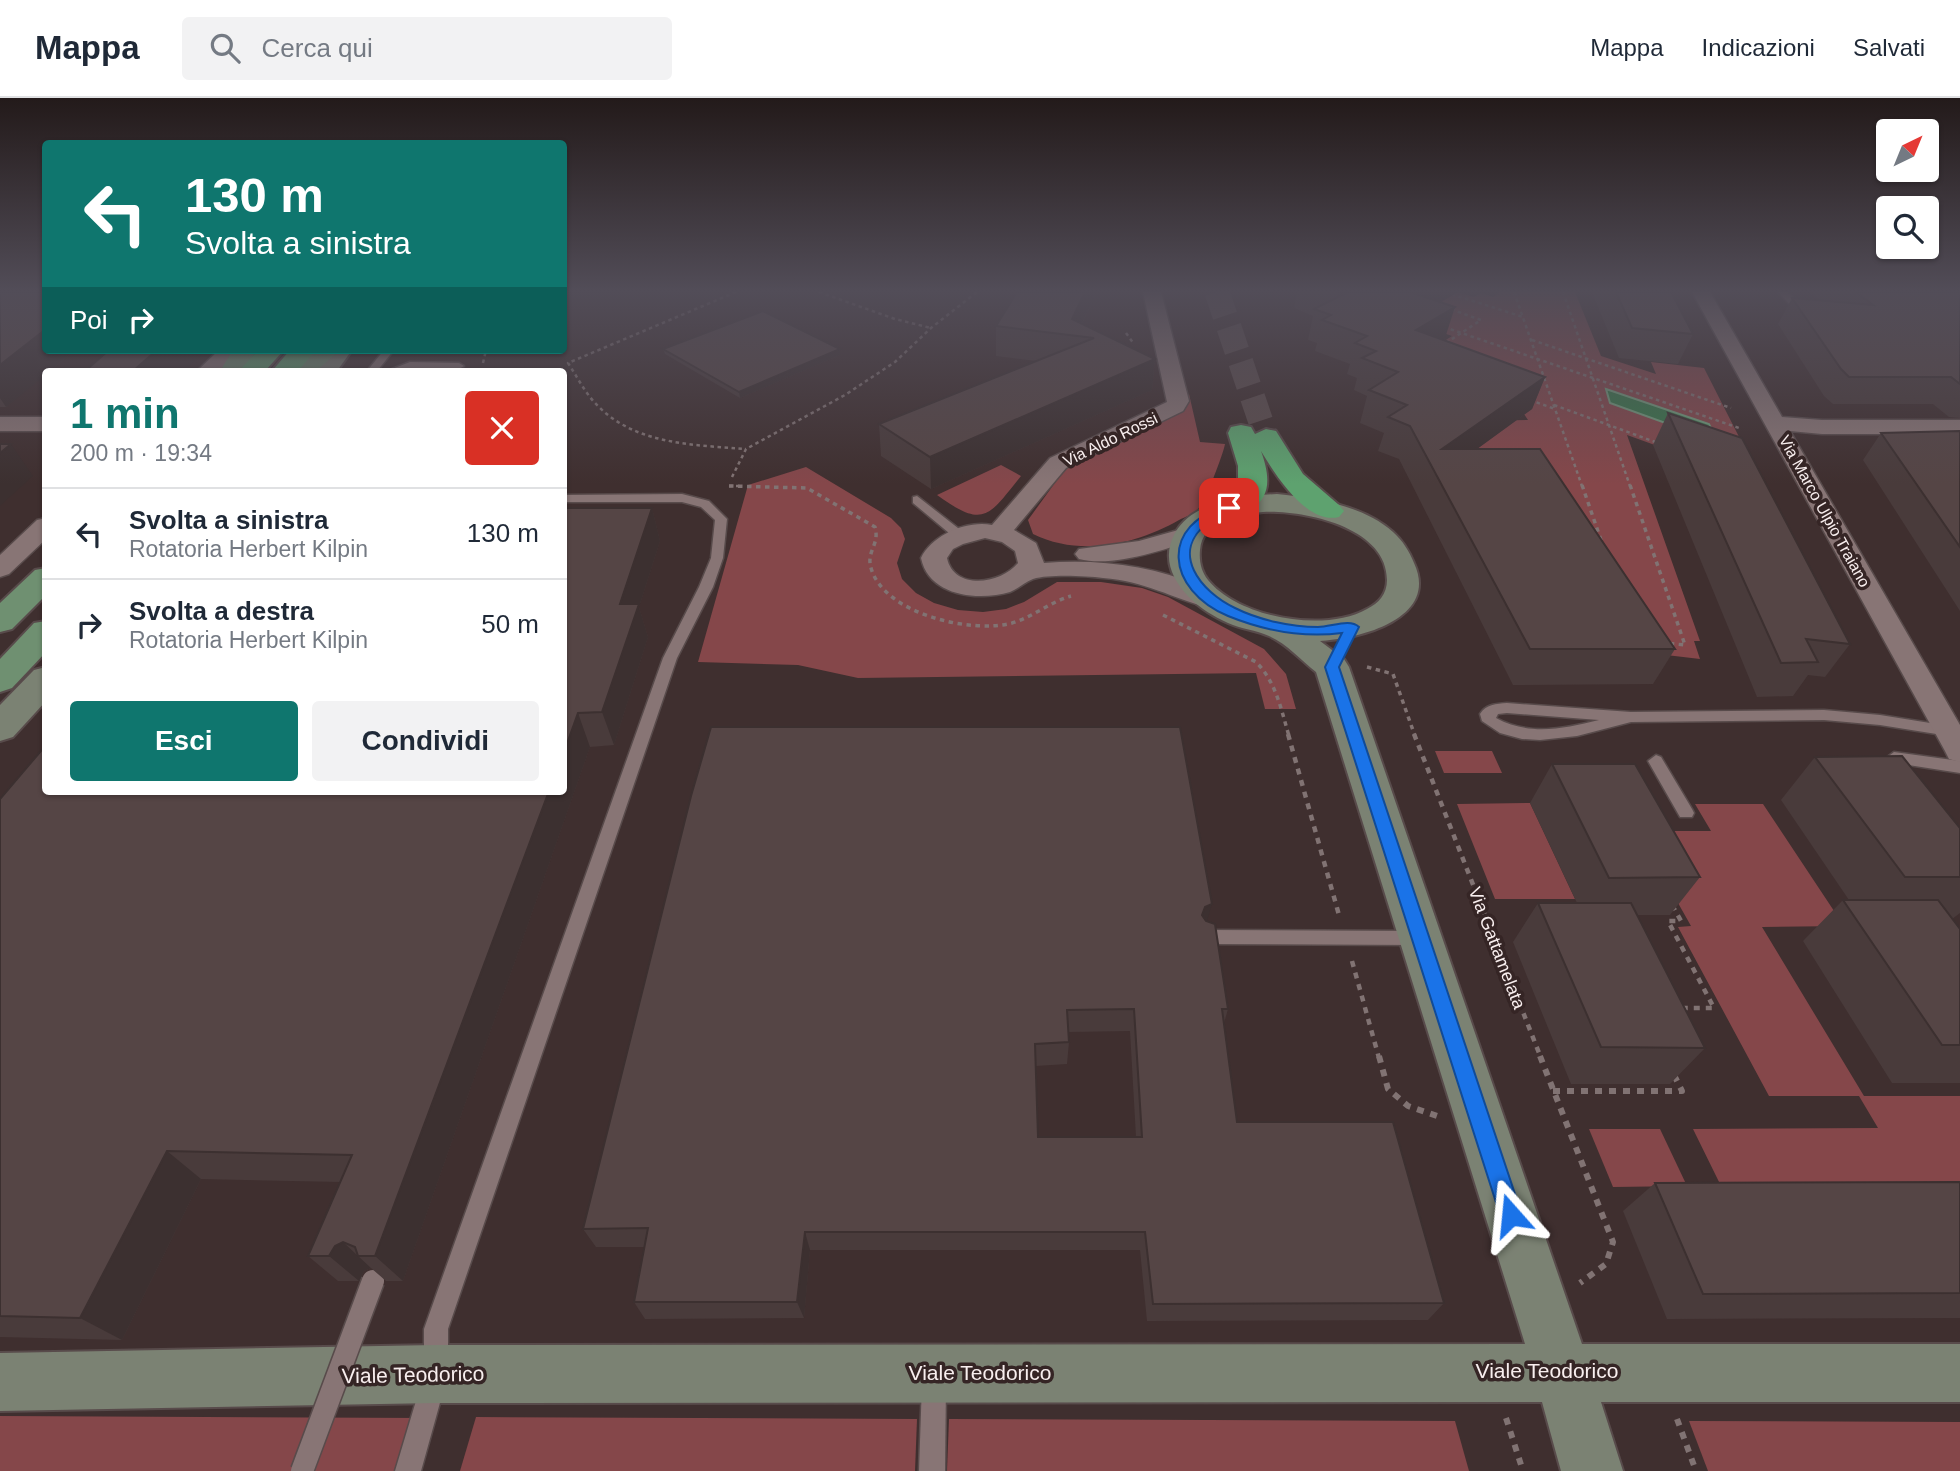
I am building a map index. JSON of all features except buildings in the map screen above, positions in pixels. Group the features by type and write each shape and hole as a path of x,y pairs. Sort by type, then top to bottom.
{"highway":[{"path":"1229,508 1248,498 1254,488 1251,462 1253,435 1292,479 1329,511"}],"main road":[{"path":"305,368 320,356"},
{"path":"0,622 42,581"},
{"path":"0,680 42,635"}],"street":[{"path":"210,368 224,356"},
{"name":"Via Aldo Rossi","path":"998,533 1058,463 1175,406 1178,401 1177,391 1168,356"},
{"name":"Via Marco Ulpio Traiano","path":"1737,356 1956,739"},
{"path":"1775,423 1822,427 1960,427"},
{"path":"0,424 42,424"},
{"path":"1210,600 1194,583 1184,566 1183,549 1189,534 1205,519 1229,508 1277,503 1329,511 1359,523 1383,540 1399,559 1404,580 1398,600 1380,616 1352,627 1319,631 1283,629"},
{"path":"0,569 42,529"},
{"path":"1026,560 1017,580 995,587 971,587 944,576 937,568 935,558 938,549 959,535 971,532 1010,536 1026,560 1123,571 1167,582 1243,617 1283,629 1352,667"},
{"path":"1026,560 1114,553 1189,534"},
{"path":"1352,627 1352,667 1421,938 1592,1471"},
{"path":"0,728 42,682"},
{"name":"Viale Teodorico","path":"0,1382 436,1374 1562,1371 1960,1373"}],"lane":[{"path":"401,368 460,362 412,356"},
{"path":"408,1471 436,1374 436,1329 670,658 706,587 717,558 721,519 705,504 682,498 567,498"},
{"path":"917,500 959,535"},
{"name":"Via Marco Ulpio Traiano","path":"1631,717 1527,737 1499,728 1489,721 1487,714 1495,709 1517,708 1631,717 1824,715 1880,720 1956,739"},
{"path":"1894,758 1960,767"},
{"path":"1656,761 1686,813"},
{"path":"1207,937 1421,938"},
{"path":"302,1471 373,1281"},
{"path":"932,1471 934,1373"}],"path":[{"path":"584,356 568,363 599,408 630,430 677,442 746,449 845,395 900,356"},
{"path":"1528,356 1742,429"},
{"path":"1536,356 1604,549"},
{"path":"1578,356 1731,408"},
{"path":"1585,356 1685,645 1661,642"},
{"path":"1531,400 1659,443"},
{"path":"731,482 746,449"},
{"name":"Via Gattamelata","path":"1352,667 1393,674 1422,756 1613,1242"},
{"path":"1267,673 1278,697 1388,1089"},
{"path":"1669,898 1681,921 1668,921 1714,1008 1678,1009"},
{"path":"1553,1091 1682,1091 1670,1067"},
{"path":"1506,1416 1523,1471"},
{"path":"1676,1418 1696,1471"}],"shaded area":[{"path":"1437,356 1601,356 1656,374 1651,362 1704,368 1763,484 1627,435 1700,641 1694,641 1700,659 1632,651 1437,451 1483,421 1528,420 1520,408"},
{"path":"1606,389 1709,424 1718,442 1610,403"},
{"path":"1189,394 1200,442 1225,444 1209,488 1196,511 1144,536 1107,545 1069,545 1033,534 1028,520 1065,469 1183,411"},
{"path":"1001,465 1021,476 1001,501 984,514 965,512 937,495"},
{"path":"806,467 891,518 901,528 905,539 897,563 902,579 916,593 934,603 958,610 983,612 1006,609 1024,602 1057,582 1101,582 1142,588 1168,597 1264,649 1286,674 1296,709 1265,709 1256,673 858,678 798,665 698,662 748,485"},
{"path":"1435,751 1492,751 1502,773 1444,773"},
{"path":"1530,803 1575,899 1495,899 1457,804"},
{"path":"1695,804 1763,804 1844,926 1762,927 1864,1096 1960,1096 1960,1186 1721,1186 1693,1129 1878,1128 1859,1096 1769,1096 1678,927 1691,926 1660,871 1649,831 1711,831"},
{"path":"1589,1129 1660,1129 1687,1186 1613,1187"},
{"path":"0,1416 426,1418 410,1471 0,1471"},
{"path":"476,1417 917,1419 915,1471 460,1471"},
{"path":"949,1419 1455,1421 1469,1471 947,1471"},
{"path":"1689,1421 1960,1422 1960,1471 1708,1471"}],"tunnel":[{"path":"1239,356 1266,437"}],"route":[{"path":"1229,508 1205,519 1189,534 1183,549 1184,566 1194,583 1210,600 1256,622 1283,629 1319,631 1352,627 1332,667 1511,1215"}]}
